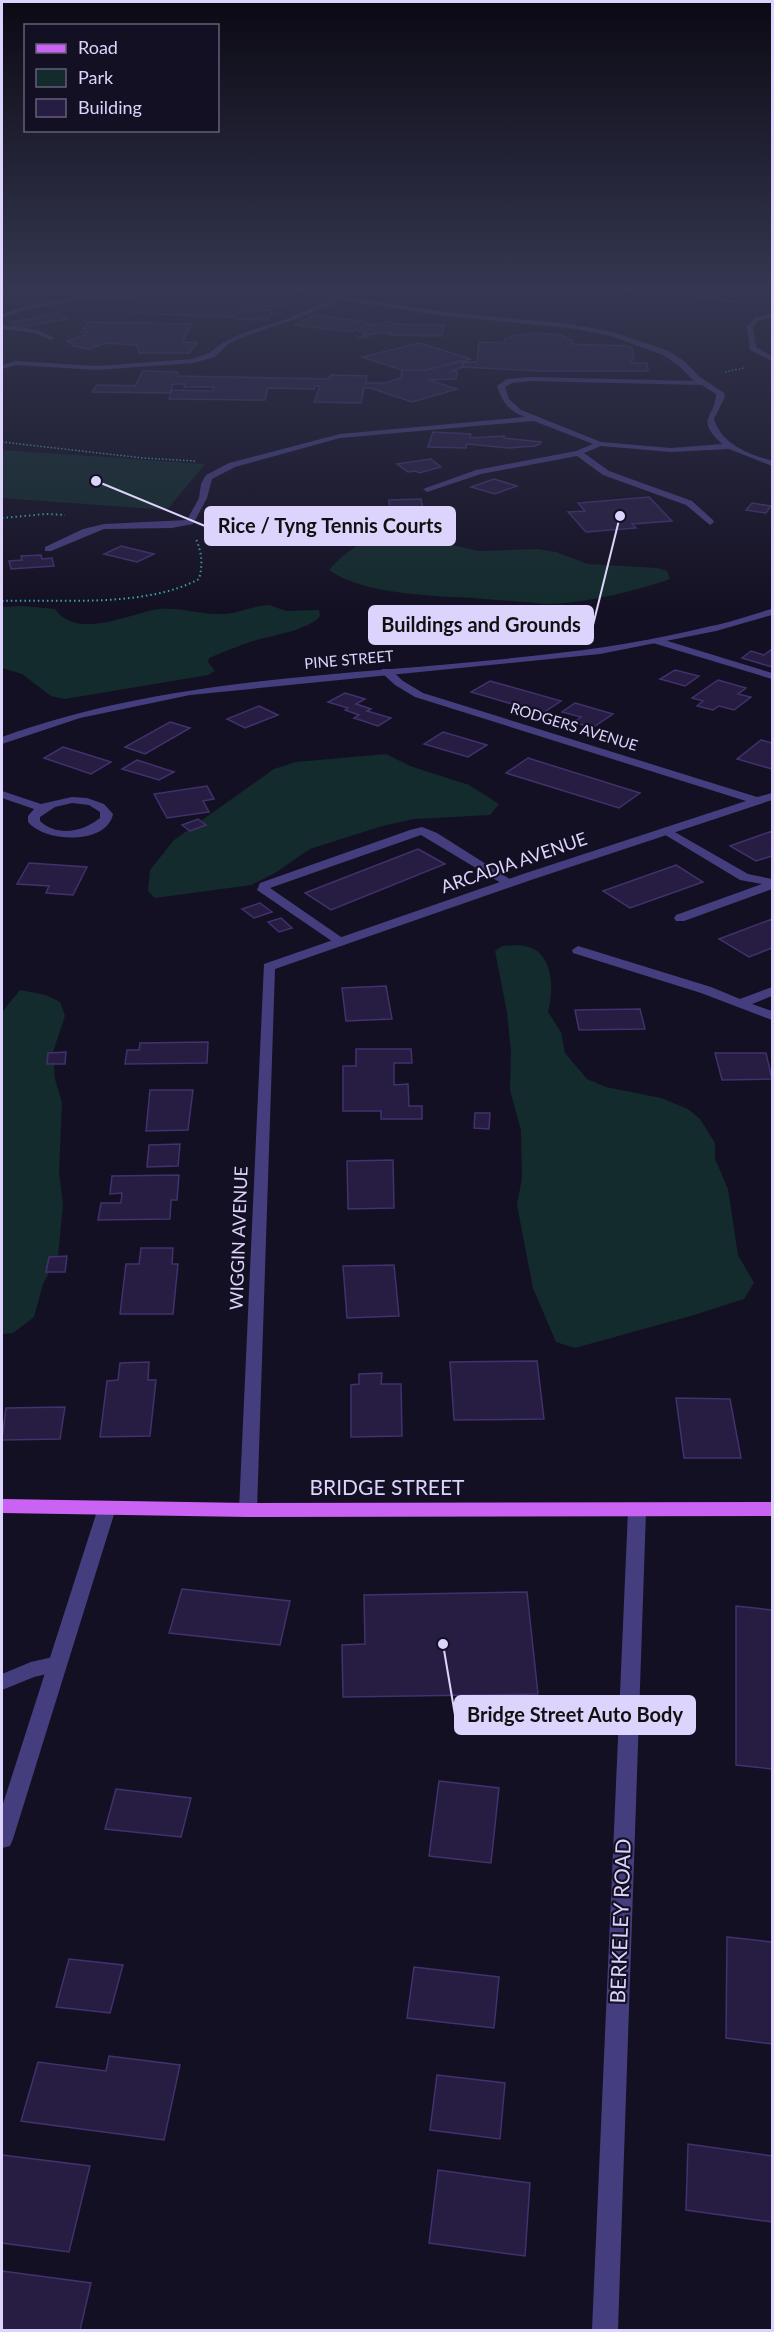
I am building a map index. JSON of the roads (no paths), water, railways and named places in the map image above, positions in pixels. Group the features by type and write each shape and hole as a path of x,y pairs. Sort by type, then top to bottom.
{"main road":[{"name":"BRIDGE STREET","path":"2,1506 248,1510 772,1509"}],"street":[{"path":"504,396 505,400 519,412 600,444 671,450 731,446"},
{"path":"721,396 711,423 716,433 731,446 772,464"},
{"path":"48,549 75,534 104,526 173,525 190,522 203,498 205,484 209,477 232,465 340,436 533,419"},
{"path":"427,489 479,472 578,453 600,444"},
{"path":"578,453 606,473 689,503 710,522"},
{"name":"PINE STREET","path":"2,741 98,710 174,694 249,684 556,656 657,641 722,628 772,612"},
{"path":"657,641 772,676"},
{"name":"RODGERS AVENUE","path":"386,671 399,683 419,695 758,801"},
{"path":"2,794 41,808 58,801 85,801 104,808 107,814 100,825 91,830 56,834 45,831 34,822 34,816 41,808"},
{"name":"ARCADIA AVENUE","path":"269,967 510,883 772,796"},
{"path":"339,942 263,891 264,886 422,831 510,883"},
{"path":"666,831 744,877 772,884"},
{"path":"680,918 772,884"},
{"path":"578,950 741,1003 772,1016"},
{"name":"WIGGIN AVENUE","path":"248,1510 269,967"},
{"path":"741,1003 772,991"},
{"path":"2,1839 106,1508"},
{"name":"BERKELEY ROAD","path":"605,2331 637,1511"},
{"path":"2,1682 31,1670 57,1664"}],"place":[{"name":"Rice / Tyng Tennis Courts","path":"96,481"},
{"name":"Buildings and Grounds","path":"620,516"},
{"name":"Bridge Street Auto Body","path":"443,1644"}]}
